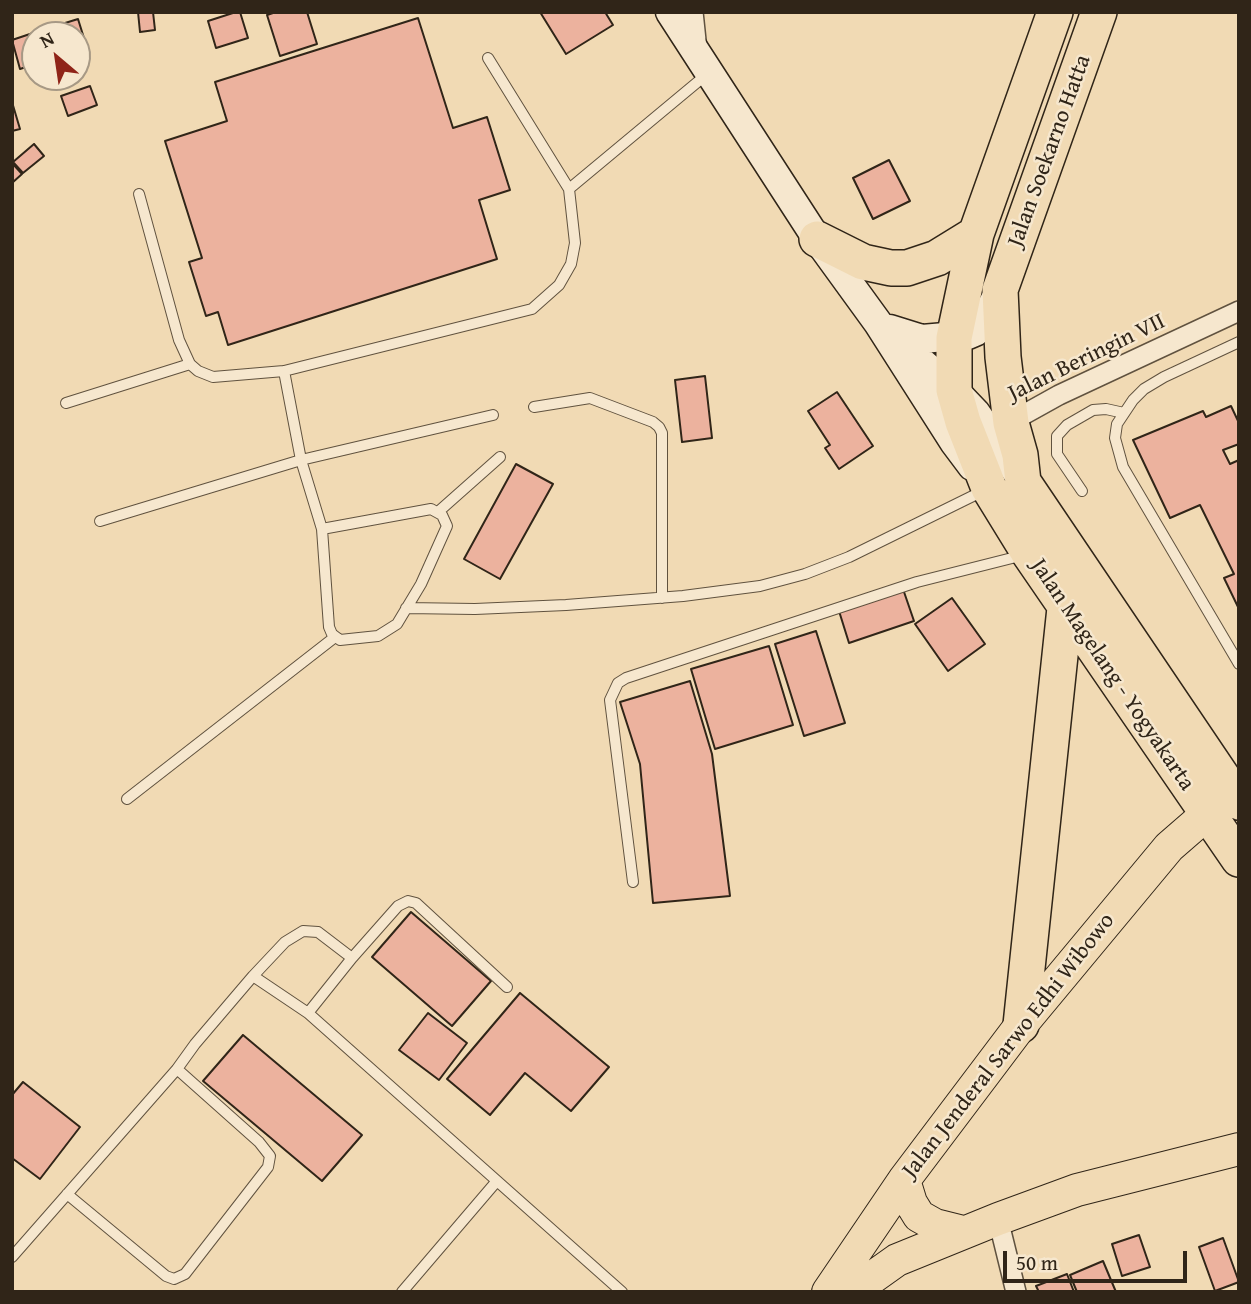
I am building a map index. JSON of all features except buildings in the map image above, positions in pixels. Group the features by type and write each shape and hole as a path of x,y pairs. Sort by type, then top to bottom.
{"highway":[{"name":"Jalan Soekarno Hatta","path":"981,434 954,390 954,338 976,234 1055,12"},
{"name":"Jalan Soekarno Hatta","path":"1000,290 1099,12"},
{"path":"817,239 863,262 883,267 907,268 937,258 976,234"},
{"path":"981,434 1003,357 1000,290"},
{"name":"Jalan Magelang - Yogyakarta","path":"981,434 1020,455 1023,482 1227,804 1239,859"},
{"name":"Jalan Magelang - Yogyakarta","path":"981,434 989,488 1065,608 1227,804"},
{"path":"1021,1025 1065,608"}],"main road":[{"path":"670,12 817,239 878,323 981,434"},
{"path":"878,323 922,339 954,338 975,332 1000,290"},
{"path":"878,323 954,390"},
{"name":"Jalan Jenderal Sarwo Edhi Wibowo","path":"828,1292 904,1180 1021,1025 1169,847 1227,804"},
{"path":"852,1292 897,1260 998,1219 1077,1190 1239,1149"},
{"path":"904,1180 911,1203 919,1216 935,1226 963,1232"}],"street":[{"path":"694,12 704,64"},
{"name":"Jalan Beringin VII","path":"981,434 1239,312"},
{"path":"998,1219 1016,1292"}],"lane":[{"path":"139,194 179,340 190,364 198,371 213,377 284,370 532,309 559,285 571,264 575,243 569,189 488,58"},
{"path":"569,189 704,64"},
{"path":"1239,342 1164,376 1144,389 1117,424 1115,438 1124,467 1239,664"},
{"path":"66,403 190,364"},
{"path":"284,370 301,460 322,529 329,627 335,637 340,639 384,634 397,624 421,584 446,529 446,521 431,509 322,529"},
{"path":"534,407 590,398 659,426 662,433 662,598"},
{"path":"1082,491 1057,454 1057,436 1067,425 1093,411 1106,409 1124,413"},
{"path":"100,520 301,460 493,415"},
{"path":"438,512 500,457"},
{"path":"407,608 475,609 726,592 805,574 886,540 989,488"},
{"path":"633,882 610,700 618,682 917,582 1029,553"},
{"path":"127,799 335,637"},
{"path":"308,1013 398,906 411,901 507,986"},
{"path":"12,1257 285,942 303,931 318,932 352,958"},
{"path":"253,976 308,1013 622,1292"},
{"path":"67,1194 166,1276 174,1279 185,1274 268,1167 270,1156 259,1142 177,1069"},
{"path":"402,1292 496,1182"}]}
